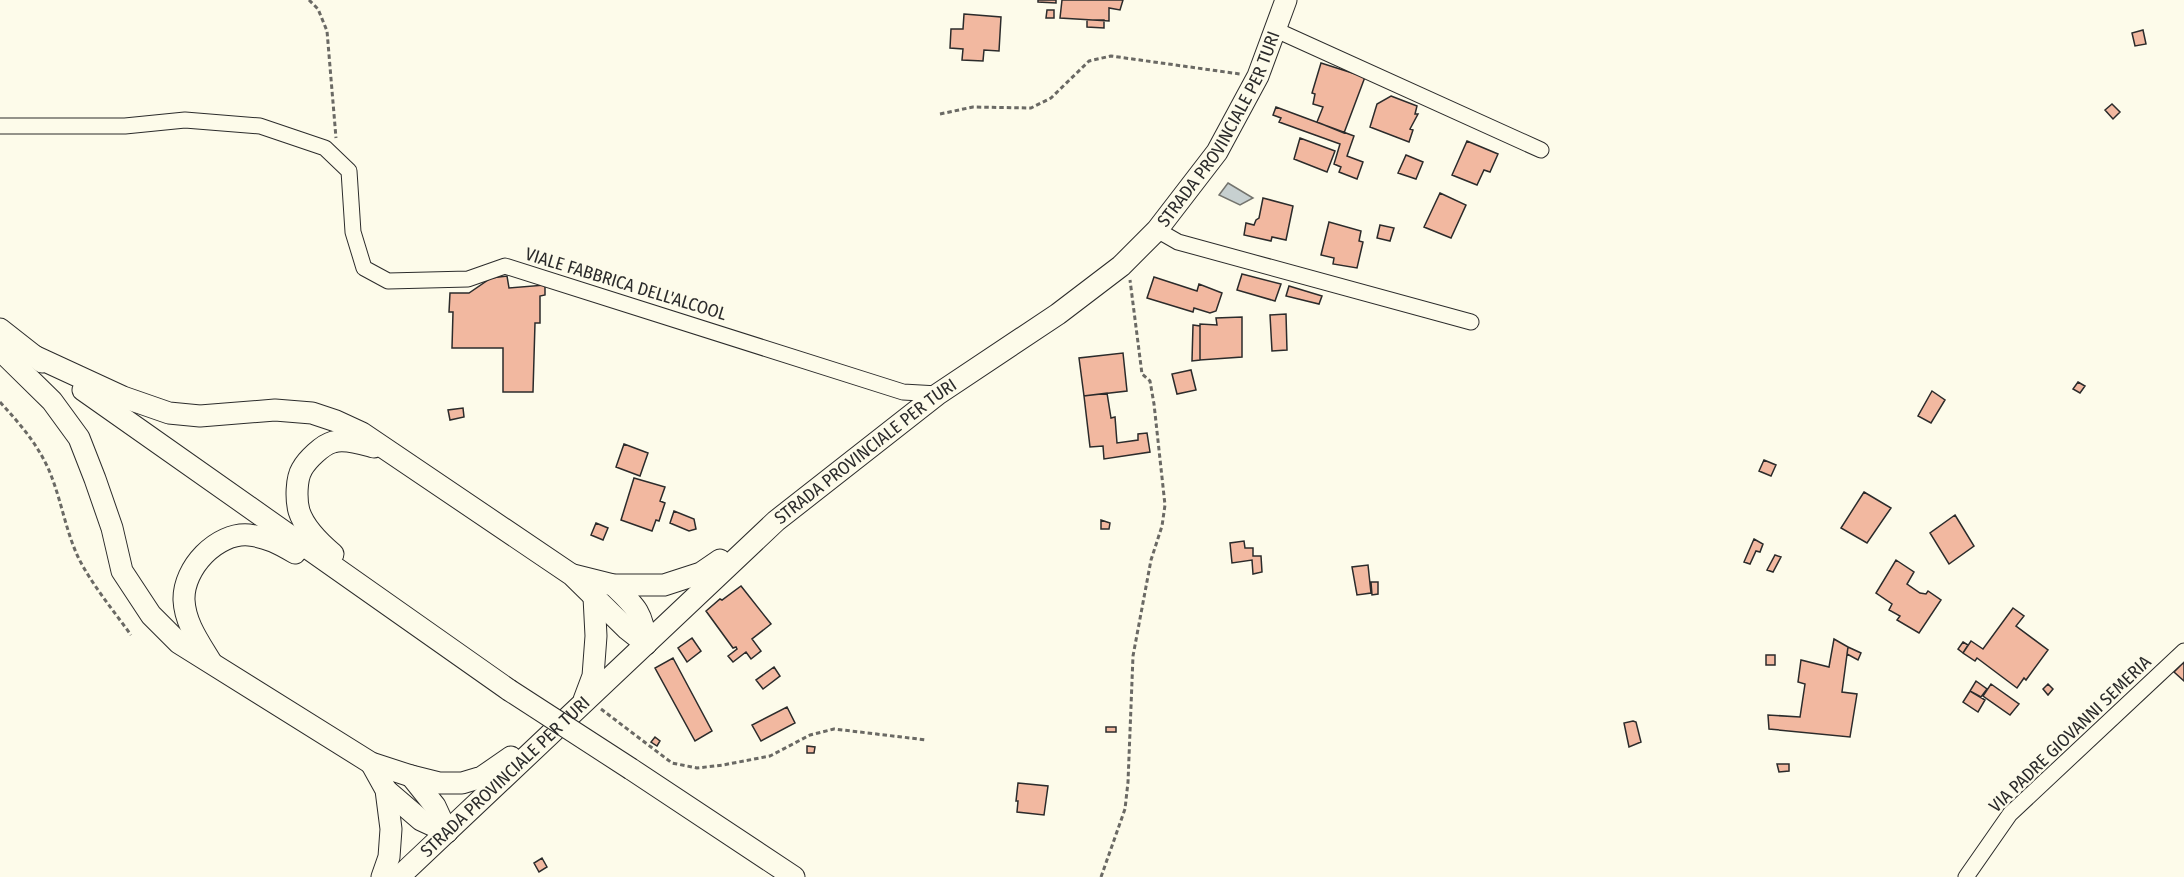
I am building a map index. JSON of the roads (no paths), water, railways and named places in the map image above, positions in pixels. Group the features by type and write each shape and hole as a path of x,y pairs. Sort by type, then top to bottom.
{"main road":[{"name":"STRADA PROVINCIALE PER TURI","path":"399,877 776,521 939,394 1058,314 1121,266 1157,230 1217,152 1258,76 1286,0"},
{"path":"0,330 32,355 509,690 794,877"},
{"path":"0,350 52,401 79,438 112,528 122,570 151,615 179,643 371,763 439,783 462,783 482,777 580,706 593,676 596,636 594,597"},
{"path":"32,355 123,398 169,413 200,416 275,410 312,413 362,433 572,574 627,629 646,644"},
{"path":"386,451 359,442 333,442 316,453 301,471 297,494 298,509 302,520 322,544 392,608"},
{"path":"572,574 613,585 664,585 701,573 776,521"},
{"path":"213,665 187,620 184,597 195,565 207,551 219,542 246,534 272,540 392,608"},
{"path":"613,585 638,611 644,625 646,644"},
{"path":"371,763 386,790 421,820 447,832"},
{"path":"411,776 435,806 447,832"},
{"path":"382,877 389,857 391,830 386,790"}],"street":[{"path":"1276,30 1541,150"},
{"name":"VIALE FABBRICA DELL'ALCOOL","path":"0,126 125,126 184,120 260,126 325,148 349,171 353,232 364,268 388,281 468,279 505,266 903,392 939,394"},
{"path":"1157,230 1179,243 1471,322"},
{"name":"VIA PADRE GIOVANNI SEMERIA","path":"1965,877 2010,814 2184,651"}]}
